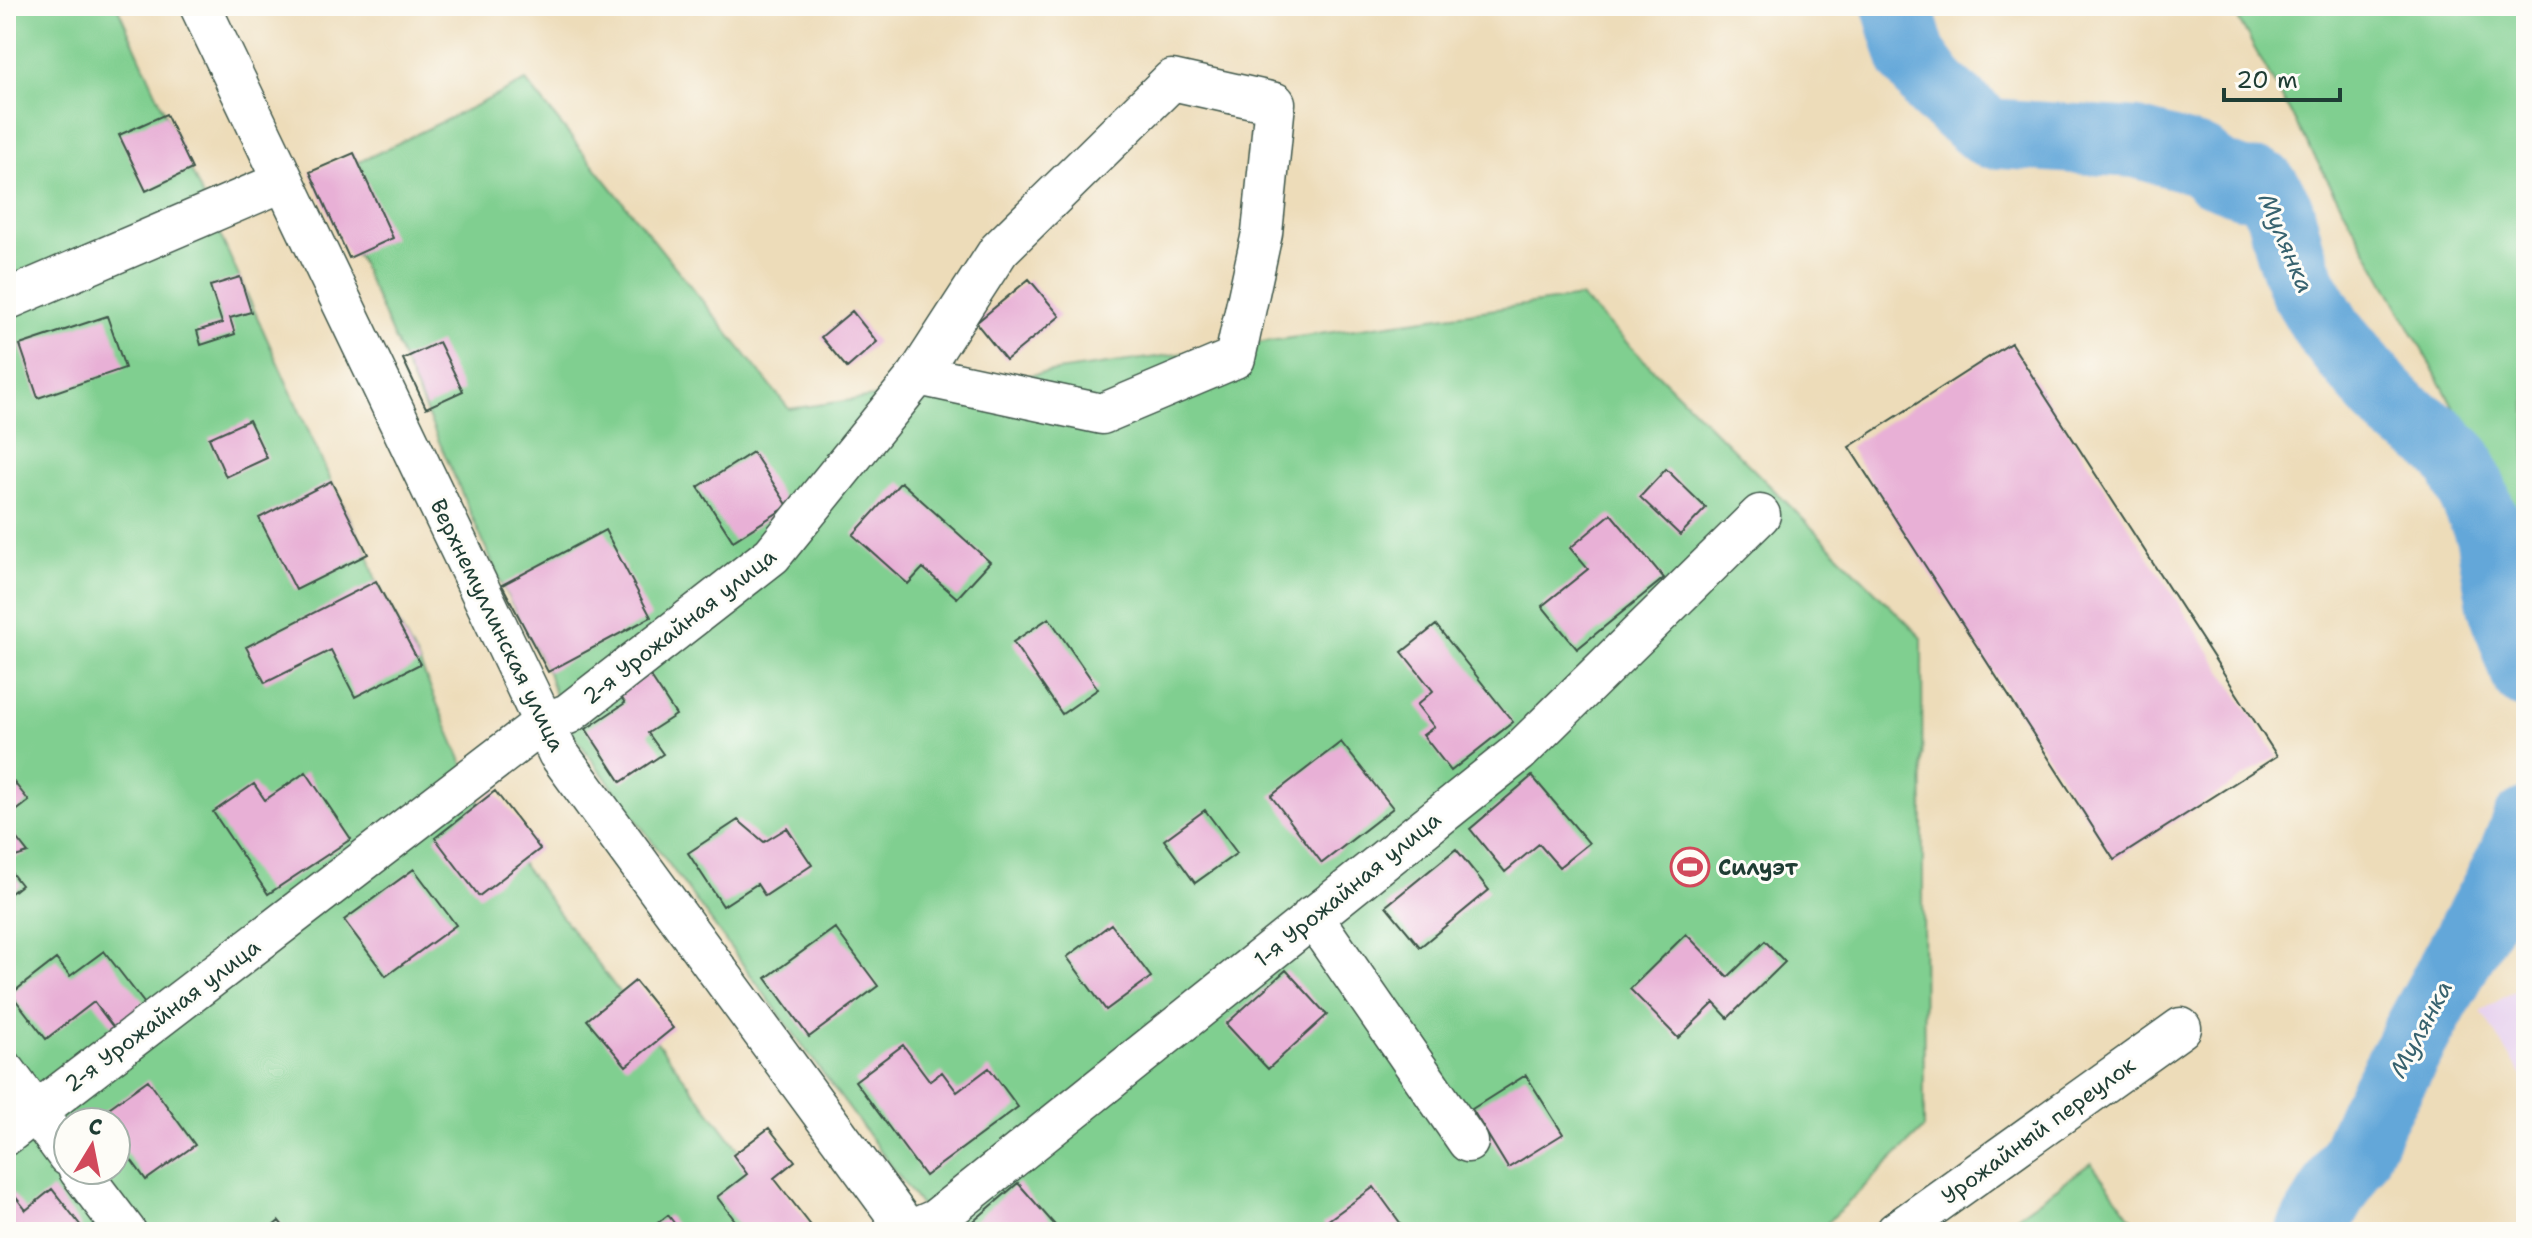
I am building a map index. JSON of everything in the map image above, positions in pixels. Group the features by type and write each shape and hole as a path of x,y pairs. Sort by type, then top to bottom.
{"street":[{"name":"Верхнемуллинская улица","path":"200,6 558,753 908,1232"},
{"name":"2-я Урожайная улица","path":"20,1123 543,723 568,714 772,555 918,375 999,250 1172,80 1275,103 1262,233 1235,358 1102,414 918,375"},
{"path":"6,300 284,181"},
{"name":"1-я Урожайная улица","path":"908,1232 935,1220 1518,753 1760,515"},
{"path":"1312,916 1468,1142"},
{"name":"Урожайный переулок","path":"1896,1232 2181,1028"},
{"path":"6,1072 20,1123 52,1145"},
{"path":"91,1186 126,1232"}],"shaded area":[{"path":"2526,984 2526,1082 2481,1011"}],"green space":[{"path":"6,6 117,6 331,481 368,554 376,581 420,664 485,815 801,1232 6,1232"},
{"path":"2231,6 2526,6 2526,537"},
{"path":"526,81 789,409 1581,297 1922,638 1924,1128 1818,1232 940,1232 562,719 548,672 502,585 324,179"},
{"path":"2091,1163 2136,1224 2125,1232 1995,1232"}],"building":[{"path":"166,114 192,169 146,191 119,135"},
{"path":"354,153 393,238 349,258 310,172"},
{"path":"240,277 251,312 230,318 235,334 201,345 197,331 222,323 210,286"},
{"path":"1029,279 1060,316 1006,360 976,323"},
{"path":"852,311 877,342 847,368 821,337"},
{"path":"107,316 125,368 38,398 20,345"},
{"path":"439,342 463,391 426,408 403,359"},
{"path":"2011,343 2277,756 2114,860 1849,447"},
{"path":"249,420 267,458 226,477 209,438"},
{"path":"753,452 788,506 733,541 698,487"},
{"path":"1666,469 1706,508 1680,535 1640,497"},
{"path":"331,481 368,554 296,590 259,518"},
{"path":"901,482 990,562 957,598 923,568 908,584 853,535"},
{"path":"1611,514 1664,578 1577,649 1542,606 1588,569 1570,548"},
{"path":"605,530 651,617 548,672 502,585"},
{"path":"376,581 420,664 355,697 331,650 265,683 246,647"},
{"path":"1049,618 1098,689 1062,714 1013,642"},
{"path":"1436,625 1513,722 1451,771 1423,735 1434,727 1417,705 1433,691 1402,652"},
{"path":"649,674 676,715 648,733 663,754 621,782 586,729 625,703 619,694"},
{"path":"1341,742 1393,808 1322,863 1271,796"},
{"path":"306,772 351,839 268,894 213,812 254,784 265,800"},
{"path":"9,776 29,801 6,819 6,779"},
{"path":"1532,776 1589,843 1559,867 1539,844 1505,872 1470,829"},
{"path":"495,791 540,849 479,896 435,838"},
{"path":"1205,810 1237,853 1195,883 1164,840"},
{"path":"738,820 764,842 787,828 812,865 765,896 757,884 723,906 688,853"},
{"path":"6,825 28,853 6,860"},
{"path":"1456,849 1489,890 1420,947 1386,906"},
{"path":"6,866 21,885 6,897"},
{"path":"414,869 456,925 386,976 344,920"},
{"path":"1111,924 1151,977 1106,1010 1067,957"},
{"path":"835,928 878,986 809,1037 766,978"},
{"path":"1686,934 1728,977 1765,941 1785,962 1728,1018 1714,1003 1678,1038 1630,989"},
{"path":"104,951 148,1008 117,1032 94,1002 46,1039 11,994 56,959 70,976"},
{"path":"1286,970 1327,1015 1268,1069 1226,1024"},
{"path":"635,981 673,1028 626,1066 587,1020"},
{"path":"903,1045 930,1081 942,1072 957,1092 989,1068 1018,1107 925,1176 855,1081"},
{"path":"1526,1075 1563,1134 1508,1168 1472,1109"},
{"path":"148,1080 195,1145 146,1180 132,1161 132,1106 112,1106"},
{"path":"769,1128 795,1161 774,1178 816,1232 744,1232 717,1197 747,1174 733,1155"},
{"path":"1018,1183 1061,1232 961,1232"},
{"path":"6,1185 26,1210 52,1189 81,1226 73,1232 6,1232"},
{"path":"1374,1187 1401,1224 1391,1232 1328,1232 1323,1224"},
{"path":"668,1215 681,1232 646,1232"},
{"path":"279,1221 288,1232 266,1232"}],"waterway":[{"name":"Мулянка","path":"1897,6 1912,56 1937,90 1988,133 2136,143 2201,161 2215,173 2242,183 2261,184 2280,213 2303,287 2329,331 2380,392 2402,414 2435,436 2460,462 2490,534 2502,604 2526,674"},
{"name":"Мулянка","path":"2311,1232 2511,861 2526,823"}],"place":[{"name":"Силуэт","path":"1690,867"}]}
